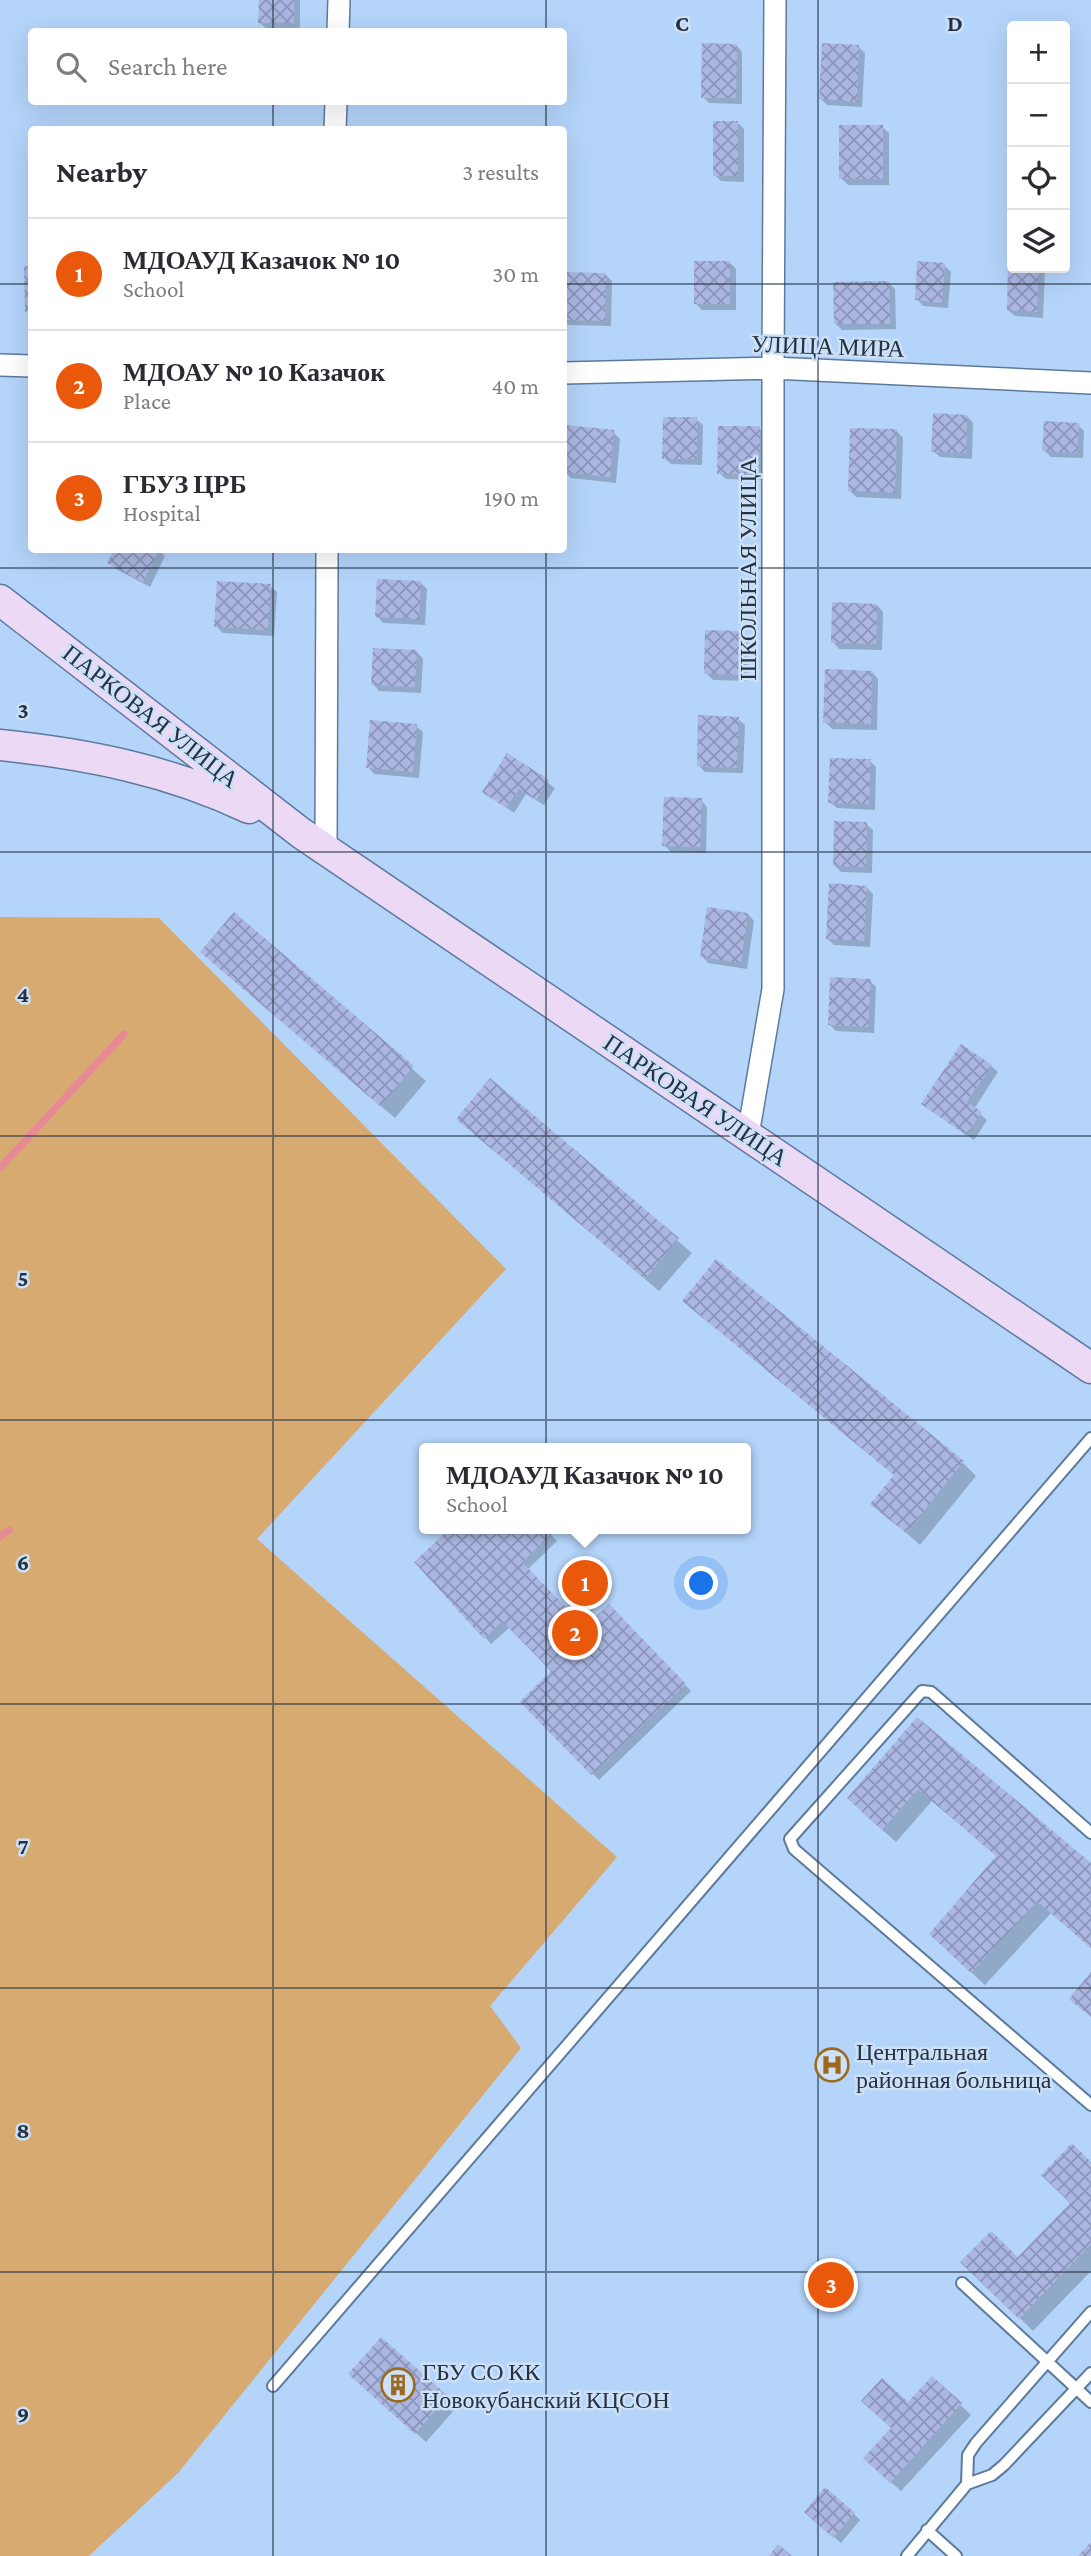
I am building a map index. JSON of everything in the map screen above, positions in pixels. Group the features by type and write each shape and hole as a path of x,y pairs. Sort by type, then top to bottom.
{"main road":[{"name":"ПАРКОВАЯ УЛИЦА","path":"0,600 301,833 1091,1368"},
{"name":"ПАРКОВАЯ УЛИЦА","path":"0,745 110,760 160,773 214,791 301,833"}],"street":[{"path":"338,28 340,0"},
{"name":"ШКОЛЬНАЯ УЛИЦА","path":"748,1135 773,989 775,0"},
{"path":"335,126 336,105"},
{"path":"0,365 28,366"},
{"name":"УЛИЦА МИРА","path":"567,373 773,368 1091,383"},
{"path":"326,849 327,553"}],"lane":[{"path":"273,2386 1091,1438"},
{"path":"1091,1832 931,1692 922,1691 790,1839 794,1849 1091,2105"},
{"path":"962,2283 1091,2403"},
{"path":"967,2484 968,2455 976,2443 1091,2312"},
{"path":"907,2556 967,2484 992,2475 1091,2373"},
{"path":"927,2530 956,2556"}],"shaded area":[{"path":"0,917 159,918 506,1269 257,1539 617,1857 490,2006 521,2048 178,2473 89,2556 0,2556"}],"building":[{"path":"259,0 294,0 294,23 258,23"},
{"path":"702,43 737,44 736,98 701,98"},
{"path":"822,43 859,45 857,102 819,99"},
{"path":"713,121 738,121 738,176 713,176"},
{"path":"839,125 883,125 883,179 839,179"},
{"path":"694,261 730,261 730,304 694,304"},
{"path":"917,261 945,263 942,303 915,300"},
{"path":"24,266 28,266 28,312 25,312"},
{"path":"567,272 606,273 605,321 567,320"},
{"path":"1008,273 1039,273 1037,312 1007,310"},
{"path":"889,281 890,324 834,324 833,282"},
{"path":"933,413 967,415 966,453 931,452"},
{"path":"663,417 697,417 697,459 662,459"},
{"path":"1044,421 1079,423 1077,453 1042,451"},
{"path":"567,425 614,430 610,477 567,472"},
{"path":"718,426 760,426 759,474 717,474"},
{"path":"850,428 897,429 895,493 848,491"},
{"path":"112,553 158,553 143,582 107,563"},
{"path":"377,579 421,581 419,619 375,617"},
{"path":"217,581 271,584 268,630 214,627"},
{"path":"832,602 877,604 876,644 831,643"},
{"path":"705,630 743,631 742,675 704,674"},
{"path":"373,648 417,650 415,687 371,685"},
{"path":"825,669 872,671 871,724 823,723"},
{"path":"698,715 739,717 737,768 697,766"},
{"path":"370,720 417,724 413,772 366,768"},
{"path":"507,753 549,780 536,800 519,789 506,808 482,792"},
{"path":"830,758 871,759 869,804 828,803"},
{"path":"664,797 702,798 700,847 662,846"},
{"path":"834,821 867,822 866,867 833,866"},
{"path":"829,883 867,886 864,941 826,939"},
{"path":"707,907 748,913 741,963 700,957"},
{"path":"234,912 414,1066 380,1106 200,952"},
{"path":"830,977 871,979 868,1027 828,1025"},
{"path":"961,1044 992,1065 967,1102 982,1112 966,1135 921,1104"},
{"path":"490,1078 679,1238 645,1279 456,1119"},
{"path":"716,1259 964,1461 906,1533 870,1504 894,1475 682,1301"},
{"path":"444,1534 552,1534 522,1562 585,1627 609,1604 686,1684 591,1775 520,1702 551,1671 502,1621 484,1639 414,1562"},
{"path":"917,1717 1091,1863 1091,1948 1037,1901 971,1973 929,1934 996,1856 918,1789 882,1830 847,1798"},
{"path":"1091,1972 1091,2017 1069,1999"},
{"path":"1072,2143 1091,2162 1091,2244 1019,2319 960,2262 991,2231 1018,2257 1070,2203 1041,2175"},
{"name":"ГБУ СО КК Новокубанский КЦСОН","path":"381,2337 448,2396 415,2434 348,2374"},
{"path":"932,2376 962,2403 890,2483 863,2458 891,2428 861,2401 882,2378 908,2402"},
{"path":"825,2487 855,2513 833,2538 804,2512"},
{"path":"1091,2542 1091,2556 1078,2556"},
{"path":"778,2544 792,2556 769,2556"}],"waterway":[{"path":"0,1168 124,1034"},
{"path":"0,1537 9,1530"}],"place":[{"name":"МДОАУД Казачок № 10","path":"585,1583"},
{"name":"МДОАУ № 10 Казачок","path":"575,1633"},
{"name":"Центральная районная больница","path":"832,2065"},
{"name":"ГБУЗ ЦРБ","path":"831,2285"},
{"name":"ГБУ СО КК Новокубанский КЦСОН","path":"398,2385"}]}
